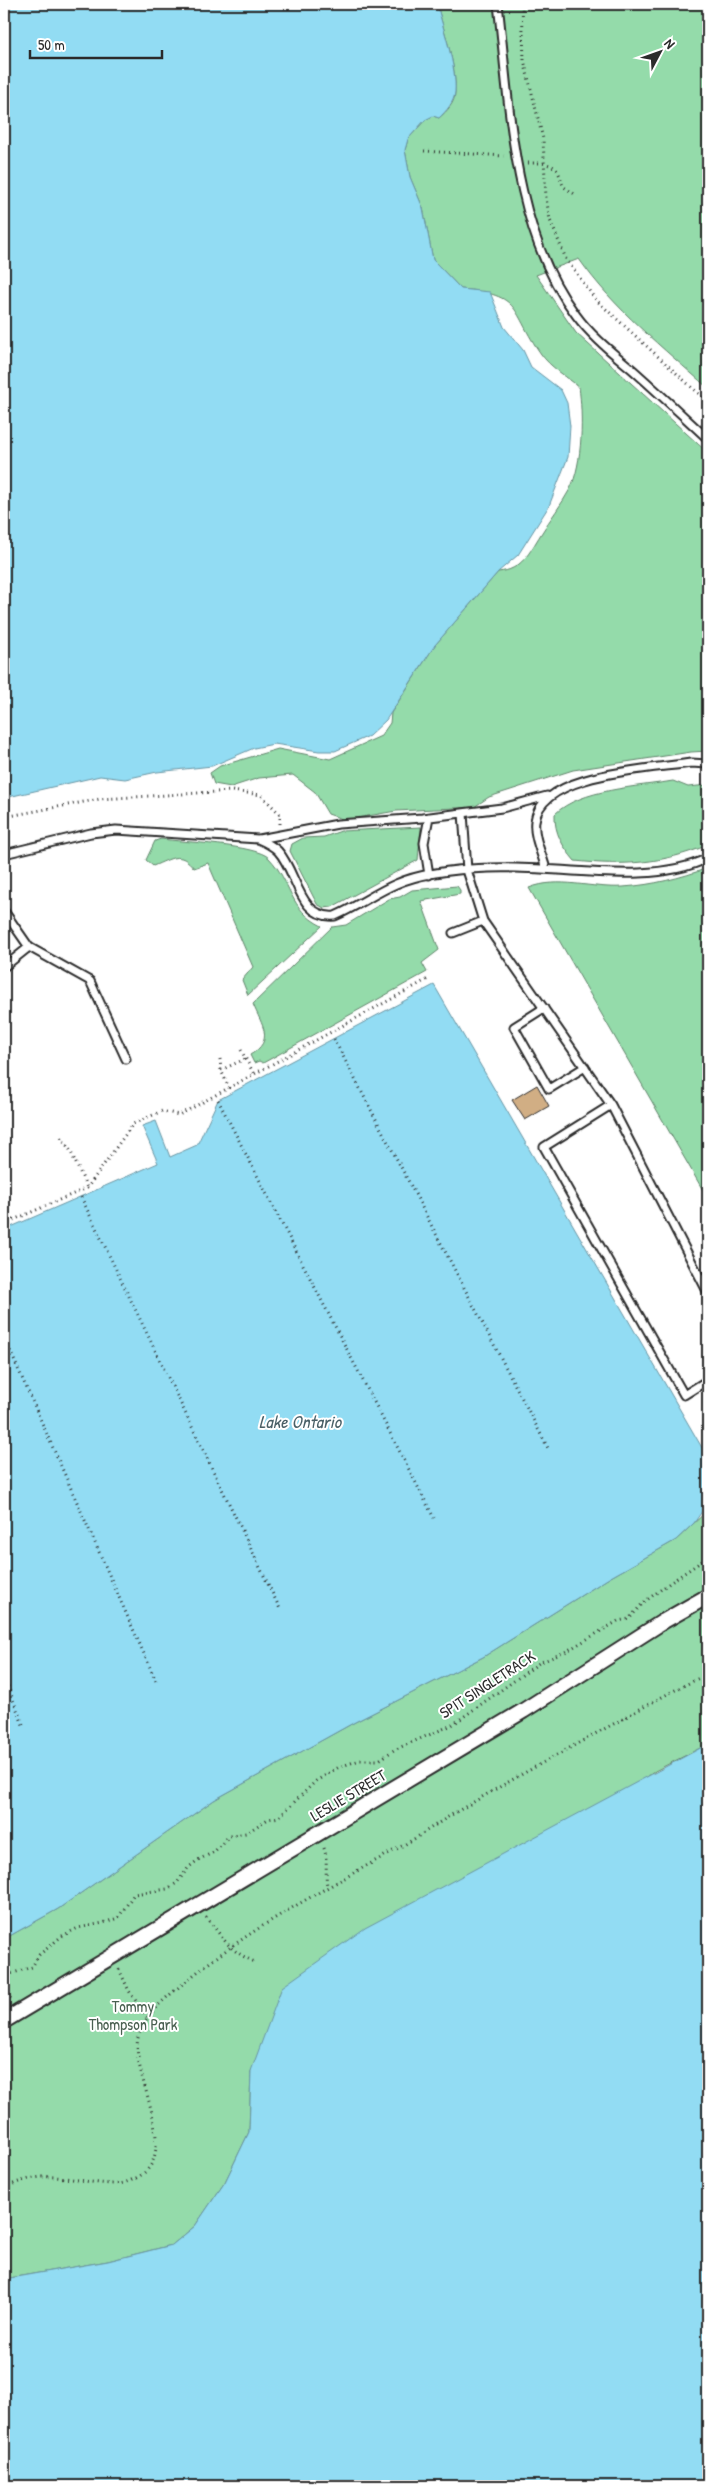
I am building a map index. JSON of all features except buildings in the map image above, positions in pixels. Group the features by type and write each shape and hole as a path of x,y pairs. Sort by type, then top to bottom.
{"street":[{"name":"LESLIE STREET","path":"4,2021 113,1954 523,1711 664,1620 708,1596"}],"lane":[{"path":"498,4 518,163 533,232 553,280 576,316 597,340 708,439"},
{"path":"4,854 92,832 116,830 258,839 338,824 463,813 502,808 547,796 581,780 691,764 708,764"},
{"path":"546,869 535,834 535,820 539,807 547,796"},
{"path":"463,813 467,870 483,921 611,1106 708,1293"},
{"path":"429,817 424,843 429,875"},
{"path":"258,839 269,844 279,852 307,905 319,915 335,916 396,884 429,875 467,870 521,867 638,873 672,868 708,858"},
{"path":"4,910 29,947 90,981 126,1059"},
{"path":"453,933 483,921"},
{"path":"4,967 29,947"},
{"path":"544,1008 514,1026 549,1089 585,1067"},
{"path":"611,1106 544,1146 684,1395 708,1380"}],"path":[{"path":"522,4 524,60 543,139 546,198 550,220 566,259 596,300 708,402"},
{"path":"4,817 100,799 232,791 261,795 280,814 282,835"},
{"path":"4,1224 87,1188 133,1124 162,1111 179,1115 430,978"},
{"path":"334,1039 549,1450"},
{"path":"241,1050 254,1074"},
{"path":"220,1059 221,1070 229,1088"},
{"path":"221,1070 245,1059"},
{"path":"218,1100 434,1518"},
{"path":"61,1138 70,1150 87,1188"},
{"path":"81,1197 281,1611"},
{"path":"4,1337 156,1681"},
{"name":"SPIT SINGLETRACK","path":"4,1979 7,1975 32,1967 39,1955 78,1928 118,1918 134,1894 167,1889 177,1883 188,1868 198,1860 214,1852 229,1836 246,1833 268,1819 279,1818 316,1782 339,1767 360,1760 379,1760 394,1750 452,1725 539,1663 565,1652 618,1621 628,1619 643,1603 670,1582 708,1557"},
{"path":"4,2188 25,2179 46,2175 105,2184 121,2184 145,2172 154,2156 155,2143 148,2097 138,2057 139,2035 147,2018 191,1977 230,1948 328,1886 409,1842 450,1816 600,1730 708,1674"},
{"path":"4,1677 24,1727"},
{"path":"318,1833 327,1856 325,1872 328,1886"},
{"path":"197,1904 230,1948 238,1955 257,1963"},
{"path":"113,1954 129,1991 147,2018"}],"green space":[{"path":"437,4 708,4 708,388 623,311 579,259 536,275 576,333 708,453 708,751 573,770 489,797 474,807 396,811 345,820 328,814 315,792 293,775 259,778 231,787 214,784 210,773 220,766 278,749 330,759 381,736 390,723 391,713 435,645 498,572 513,568 528,554 570,489 580,453 581,411 579,387 545,359 513,307 496,296 461,289 433,260 423,208 410,177 405,150 408,139 425,120 433,116 439,118 445,113 455,96 452,59"},
{"path":"673,781 688,787 708,785 708,845 658,860 610,863 575,861 563,845 556,827 555,814 566,806 579,799 610,790"},
{"path":"421,827 418,860 332,907 324,908 317,904 290,851 292,844 303,838 324,837 341,831"},
{"path":"161,839 235,847 262,854 269,858 276,867 303,912 322,926 248,995 242,980 253,967 208,863 194,868 184,859 175,858 153,866 146,860 155,841"},
{"path":"708,868 708,1199 529,888 552,883 611,887 645,885"},
{"path":"457,886 460,894 421,901 439,950 422,963 427,972 263,1063 259,1061 254,1063 250,1055 262,1044 264,1032 253,1004 332,927 346,925 389,899 400,897 412,890"},
{"name":"Tommy Thompson Park","path":"708,1510 708,1744 655,1771 251,2071 249,2132 225,2182 195,2226 172,2245 108,2261 4,2279 4,1939 58,1909 214,1800 355,1722 483,1657 609,1578 676,1540"}],"water":[{"path":"4,4 437,4 452,60 455,92 453,100 439,118 433,116 425,120 408,139 405,150 410,177 423,208 433,260 461,289 490,292 504,327 523,350 531,367 561,390 567,403 570,426 568,457 549,506 518,555 498,572 435,645 386,720 369,736 335,751 319,751 274,744 254,748 212,766 157,772 125,779 100,776 4,798"},
{"name":"Lake Ontario","path":"434,985 708,1458 708,1503 694,1523 676,1540 609,1578 483,1657 355,1722 214,1800 58,1909 4,1939 4,1230 158,1163 142,1126 156,1121 170,1157 197,1145 218,1100"},
{"path":"708,1744 708,2486 4,2486 4,2279 108,2261 172,2245 195,2226 225,2182 249,2132 251,2071 282,1987 365,1928"}]}
